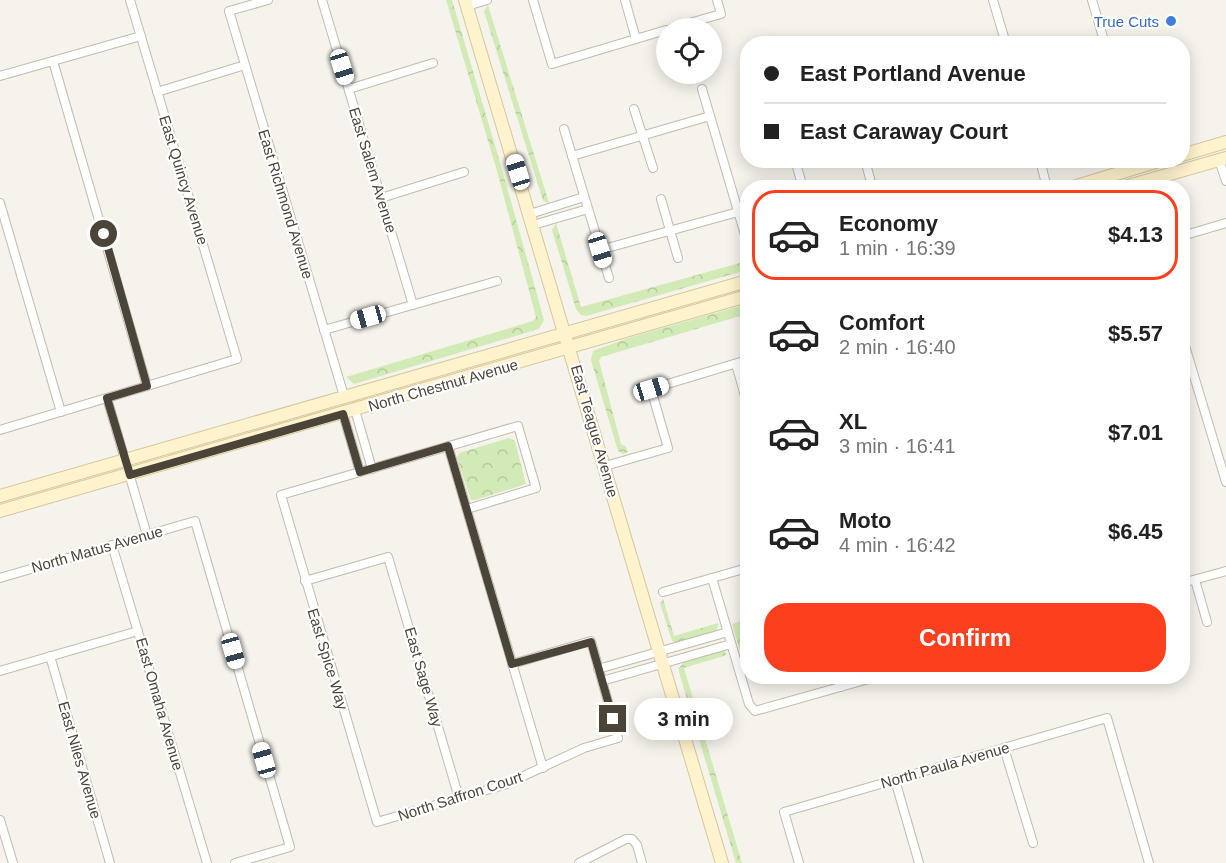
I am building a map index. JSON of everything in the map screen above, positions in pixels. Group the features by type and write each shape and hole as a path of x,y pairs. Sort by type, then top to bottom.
{"main road":[{"name":"East Teague Avenue","path":"466,3 722,863"},
{"path":"1190,152 1226,142"},
{"path":"1190,167 1224,156"},
{"path":"1091,180 1123,168"},
{"path":"1118,180 1129,168"},
{"path":"1148,180 1186,168"},
{"name":"North Chestnut Avenue","path":"0,496 740,283"},
{"name":"North Chestnut Avenue","path":"0,511 740,298"},
{"path":"237,444 282,422 341,405 344,396"}],"street":[{"name":"East Quincy Avenue","path":"130,0 237,359 147,386"},
{"name":"East Richmond Avenue","path":"268,0 229,11 344,396"},
{"name":"East Salem Avenue","path":"322,0 413,305"},
{"path":"466,3 488,0"},
{"path":"533,0 552,64 656,33"},
{"path":"625,0 636,39"},
{"path":"707,18 721,14 717,0"},
{"path":"993,0 1004,36"},
{"path":"1092,0 1103,36"},
{"path":"0,76 141,36"},
{"path":"0,430 147,386 53,61"},
{"path":"349,89 432,63"},
{"path":"157,92 245,64"},
{"path":"702,89 740,218"},
{"path":"633,110 653,168"},
{"path":"572,156 710,116"},
{"path":"564,129 609,278"},
{"path":"1224,156 1226,181"},
{"path":"381,198 465,172"},
{"path":"532,220 562,204 584,197"},
{"path":"662,199 678,258"},
{"path":"0,203 61,412"},
{"path":"562,204 566,216"},
{"path":"532,220 566,216 588,209"},
{"path":"600,250 738,212"},
{"path":"1190,234 1226,223"},
{"path":"324,330 496,281"},
{"path":"604,466 668,448 651,389 740,363"},
{"path":"1190,363 1226,482"},
{"path":"736,364 740,378"},
{"path":"107,398 147,535"},
{"path":"349,412 362,434 372,469"},
{"path":"349,412 350,438 360,472 518,426 536,488 467,509"},
{"path":"350,438 362,434"},
{"path":"448,446 543,768"},
{"name":"East Spice Way","path":"360,472 281,495 377,822"},
{"name":"North Matus Avenue","path":"0,578 195,521 290,847 252,861"},
{"name":"East Omaha Avenue","path":"112,545 207,863"},
{"name":"East Sage Way","path":"305,581 388,557 459,798"},
{"path":"663,592 740,569"},
{"path":"1190,582 1226,571"},
{"path":"712,578 740,673"},
{"path":"1195,580 1207,622"},
{"path":"0,671 138,631"},
{"path":"512,664 591,642 602,681 634,672 696,641 728,632"},
{"path":"696,641 699,653"},
{"path":"598,669 630,660 699,653 732,644"},
{"name":"East Niles Avenue","path":"50,656 110,863"},
{"path":"630,660 634,672"},
{"name":"North Saffron Court","path":"377,822 504,785 584,748 618,738 602,681"},
{"path":"743,684 749,705 755,711 851,684"},
{"name":"North Paula Avenue","path":"799,863 784,812 1107,718 1149,863"},
{"path":"1004,748 1033,843"},
{"path":"895,780 919,863"},
{"path":"0,820 13,863"},
{"path":"579,863 626,839 632,839 637,845 642,863"},
{"path":"235,863 252,861"}],"green space":[{"path":"446,0 452,0 544,320 539,329 354,384 346,377 533,321 536,317 497,171"},
{"path":"488,5 549,203 543,201 484,11"},
{"path":"556,223 581,307 740,263 740,272 586,316 581,315 576,309 552,230"},
{"path":"740,306 740,316 601,357 599,361 621,444 628,452 623,454 618,451 591,360 593,351 628,338"},
{"path":"509,438 515,441 526,484 471,500 457,458 459,453"},
{"path":"663,599 674,636 718,623 717,630 678,643 672,641 660,603"},
{"path":"740,621 740,651 732,624"},
{"path":"721,651 727,655 684,668 742,863 736,863 679,672 684,662"}],"place":[{"name":"True Cuts","path":"1171,21"}],"route":[{"path":"104,234 147,386 107,398 130,475 343,414 360,472 448,446 512,664 591,642 613,719"}]}
